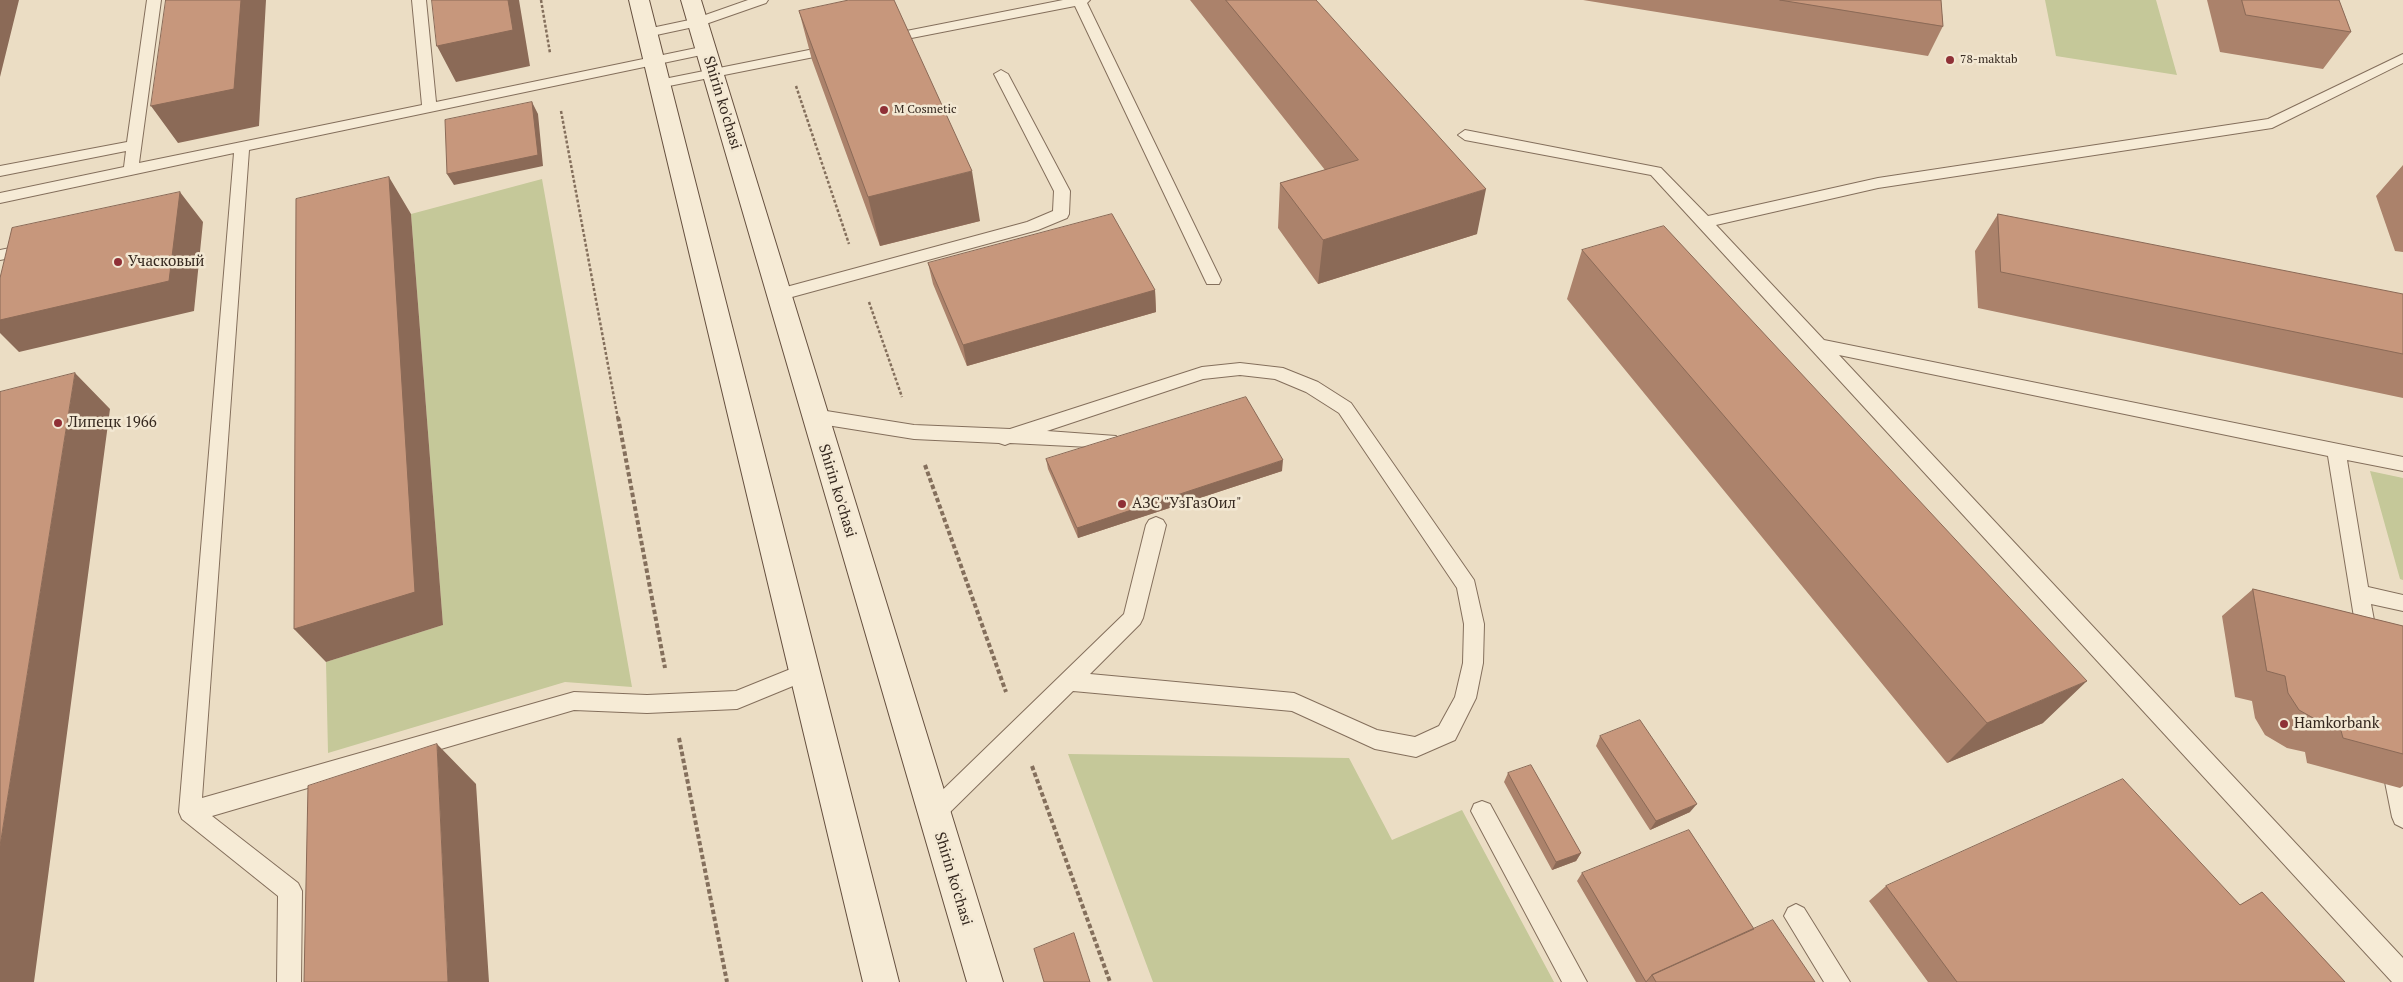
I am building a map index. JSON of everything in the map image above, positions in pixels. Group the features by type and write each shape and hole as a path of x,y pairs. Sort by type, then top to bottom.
{"main road":[{"path":"639,0 803,672 881,982"},
{"name":"Shirin ko'chasi","path":"695,11 781,294 814,416 984,982"}],"lane":[{"path":"131,170 154,0"},
{"path":"419,0 429,108"},
{"path":"647,33 695,11 761,0"},
{"path":"875,42 1082,1 1213,280"},
{"path":"0,198 556,81 656,72 709,61 786,59 845,47"},
{"path":"1704,222 1878,183 2272,123 2403,58"},
{"path":"656,72 709,61"},
{"path":"781,294 1032,226 1062,214 1062,191 1001,74"},
{"path":"1465,135 1656,171 2403,976"},
{"path":"0,170 135,145"},
{"path":"190,812 242,147"},
{"path":"0,255 48,245"},
{"path":"1819,345 2403,464"},
{"path":"1005,438 1202,373 1240,368 1277,374 1312,387 1345,408 1467,586 1474,624 1473,663 1465,698 1447,733 1416,747 1375,739 1294,702 1069,681"},
{"path":"814,416 914,432 1005,438 1110,441"},
{"path":"2336,451 2372,662"},
{"path":"933,814 1134,618 1156,525"},
{"path":"2359,593 2403,603"},
{"path":"190,812 574,701 647,704 737,700 803,672"},
{"path":"2388,739 2403,817"},
{"path":"1482,811 1574,982"},
{"path":"190,812 290,891 289,982"},
{"path":"1796,916 1838,982"}],"path":[{"path":"541,0 672,702 727,982"},
{"path":"786,59 914,432 1110,982"}],"green space":[{"path":"2045,0 2156,0 2177,75 2056,56"},
{"path":"542,179 632,687 565,682 328,753 326,662 443,625 411,214"},
{"path":"2370,471 2403,478 2403,580 2400,579"},
{"path":"1068,754 1349,758 1392,840 1462,810 1554,982 1153,982"}],"building":[{"path":"166,0 241,0 234,89 151,106"},
{"path":"432,0 508,0 513,30 437,46"},
{"path":"849,0 894,0 972,171 868,197 799,11"},
{"path":"1226,0 1316,0 1486,189 1323,240 1280,183 1358,160"},
{"path":"1780,0 1941,0 1943,26"},
{"path":"2242,0 2339,0 2351,32 2246,15"},
{"path":"532,102 538,155 447,174 445,120"},
{"path":"389,177 415,592 294,629 296,199"},
{"path":"180,192 169,281 0,320 0,278 12,228"},
{"path":"1112,214 1155,290 963,345 928,263"},
{"path":"1998,214 2403,294 2403,354 2001,272"},
{"path":"1664,226 2087,681 1987,723 1582,250"},
{"path":"75,373 0,846 0,392"},
{"name":"АЗС \"УзГазОил\"","path":"1246,397 1283,460 1077,528 1046,459"},
{"path":"2253,589 2403,626 2403,754 2343,738 2340,727 2322,723 2299,710 2288,693 2285,676 2267,671"},
{"path":"1640,720 1697,804 1656,821 1600,736"},
{"path":"437,744 448,982 304,982 308,786"},
{"path":"1531,765 1581,853 1556,862 1508,773"},
{"path":"2123,779 2240,905 2262,892 2345,982 1957,982 1886,886"},
{"path":"1689,830 1754,929 1652,975 1646,982 1582,873"},
{"path":"1773,920 1815,982 1656,982 1652,975"},
{"path":"1074,933 1090,982 1044,982 1034,949"}],"place":[{"name":"78-maktab","path":"1950,60"},
{"name":"M Cosmetic","path":"884,110"},
{"name":"Учасковый","path":"118,262"},
{"name":"Липецк 1966","path":"58,423"},
{"name":"АЗС \"УзГазОил\"","path":"1122,504"},
{"name":"Hamkorbank","path":"2284,724"}]}
